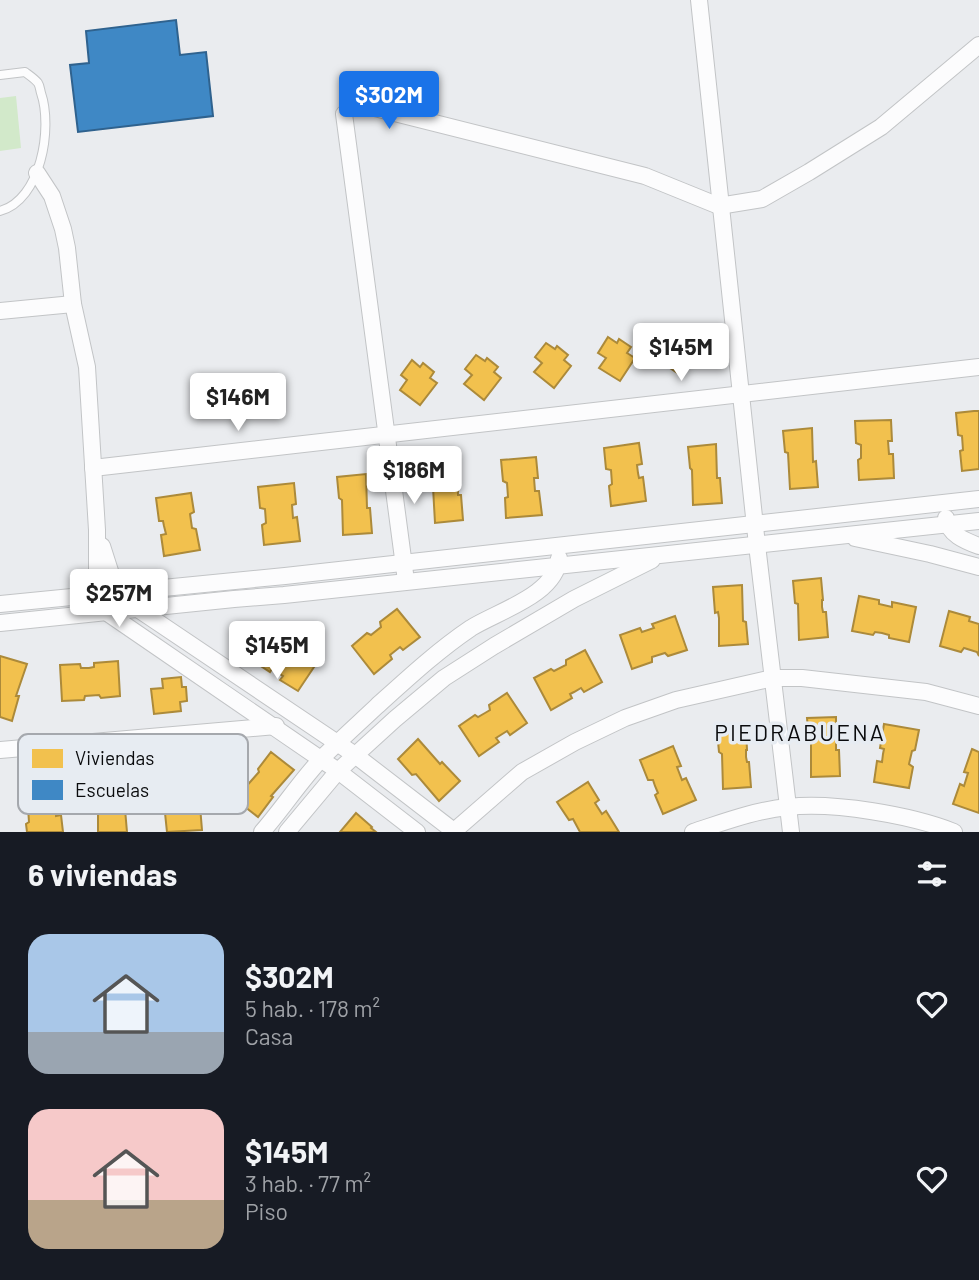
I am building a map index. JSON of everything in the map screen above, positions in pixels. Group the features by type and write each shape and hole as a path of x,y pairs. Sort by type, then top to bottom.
{"street":[{"path":"699,0 719,206 791,832"},
{"path":"406,582 344,114 355,103 645,176 719,206 762,199 809,172 881,127 979,45"},
{"path":"37,173 52,196 63,229 73,304 87,367 97,530 97,595 106,612 338,771 416,832"},
{"path":"0,311 73,304"},
{"path":"93,468 979,367"},
{"path":"0,604 979,499"},
{"path":"944,503 950,530 979,546"},
{"path":"0,623 979,521"},
{"path":"97,530 117,593 355,755 454,832 522,772 625,718 676,701 773,678 802,678 926,692 979,706"},
{"path":"842,536 979,567"},
{"path":"262,832 321,759 427,660 472,628 533,596 549,582 559,565 561,545"},
{"path":"287,832 338,771 444,678 574,599 662,555"},
{"path":"181,734 308,724"},
{"path":"0,750 18,748"},
{"path":"693,832 733,818 788,807 832,807 883,813 937,825 954,832"}],"lane":[{"path":"0,75 25,72 38,83 46,116 46,135 34,182 22,197 4,211 0,211"}],"green space":[{"path":"16,96 21,148 0,151 0,98"}],"building: Viviendas":[{"path":"670,332 679,337 681,334 693,341 689,347 697,352 682,376 661,362 667,352 660,347"},
{"path":"608,337 617,343 619,339 631,347 627,353 635,358 620,381 599,368 606,358 598,353"},
{"path":"546,343 555,349 557,346 568,355 564,360 571,366 554,388 534,372 542,363 535,357"},
{"path":"476,355 485,361 487,358 498,367 494,372 501,378 484,400 464,384 472,375 465,369"},
{"path":"412,360 420,367 423,363 434,372 430,378 437,383 420,405 400,390 407,380 401,375"},
{"path":"979,411 979,469 962,471 962,436 958,435 956,413"},
{"path":"891,420 892,441 888,441 889,454 893,454 894,478 859,480 858,460 861,458 861,445 856,443 855,421"},
{"path":"812,428 813,462 816,461 818,487 790,489 788,453 785,452 783,431"},
{"path":"639,443 642,464 637,465 639,478 643,477 646,501 611,506 611,470 606,469 604,448"},
{"path":"716,444 717,478 720,478 722,503 693,505 688,447"},
{"path":"536,457 538,478 534,478 535,491 539,491 542,515 506,518 507,483 503,481 501,460"},
{"path":"457,461 458,495 461,495 463,520 435,523 433,487 430,486 428,464"},
{"path":"366,474 367,508 370,508 372,533 343,535 342,500 339,498 337,477"},
{"path":"294,483 296,504 292,505 293,518 297,517 300,541 264,545 262,525 266,523 265,509 260,508 258,487"},
{"path":"191,493 194,512 190,514 192,528 196,529 200,550 164,556 161,535 166,534 163,521 159,521 156,498"},
{"path":"821,578 822,607 823,612 826,612 828,637 799,640 798,604 795,603 793,581"},
{"path":"742,585 743,621 746,622 748,644 719,646 719,618 718,612 715,613 713,587"},
{"path":"859,596 879,600 879,604 892,607 892,602 916,607 909,642 889,638 889,635 882,633 875,632 873,635 852,631"},
{"path":"397,609 420,637 403,650 400,647 390,655 392,659 374,674 352,646 367,633 371,635 381,627 380,622"},
{"path":"949,611 970,617 969,621 979,624 979,656 977,652 964,648 961,652 940,646"},
{"path":"675,616 687,650 668,656 665,653 652,657 652,662 632,669 620,635 640,628 642,632 654,628 652,624"},
{"path":"270,629 297,652 300,650 318,661 298,691 280,680 283,676 272,669 270,672 250,659"},
{"path":"585,650 602,682 584,692 581,688 570,694 572,698 551,710 534,678 566,665 566,660"},
{"path":"0,656 27,664 16,696 19,696 12,721 0,717"},
{"path":"118,661 120,696 85,696 84,700 62,701 60,665 80,664 81,668 89,668 94,667 94,663"},
{"path":"181,677 182,687 186,687 187,701 180,702 181,711 154,714 151,689 163,688 162,679"},
{"path":"507,693 527,723 510,735 507,731 496,738 499,742 479,756 459,726 475,715 478,717 490,710 489,705"},
{"path":"836,717 836,750 839,750 840,776 811,777 811,741 807,718"},
{"path":"884,724 919,730 909,764 913,767 909,788 874,782 877,761 882,762 884,749 880,748"},
{"path":"746,728 746,757 749,762 751,787 723,789 722,754 719,752 717,731"},
{"path":"418,739 440,764 442,762 460,781 439,801 416,774 412,775 398,759"},
{"path":"673,746 681,766 677,767 682,780 686,778 696,800 663,814 655,795 658,793 653,780 648,780 640,760"},
{"path":"972,749 979,752 979,813 953,804 960,784 964,786 968,773 964,772"},
{"path":"271,752 294,770 271,796 273,797 258,817 248,809 248,784 259,772 258,769"},
{"path":"588,782 599,800 595,803 602,814 606,811 619,832 580,832 573,819 569,820 557,802"},
{"path":"356,813 372,827 376,832 340,832"},
{"path":"28,814 61,815 63,832 27,832 26,824 29,822"},
{"path":"98,814 125,814 127,832 98,832"},
{"path":"165,814 201,814 202,830 167,832"}],"building: Escuelas":[{"path":"176,20 180,55 206,52 213,116 78,132 70,65 89,63 86,31"}],"district":[{"name":"PIEDRABUENA","path":"800,733"}]}
